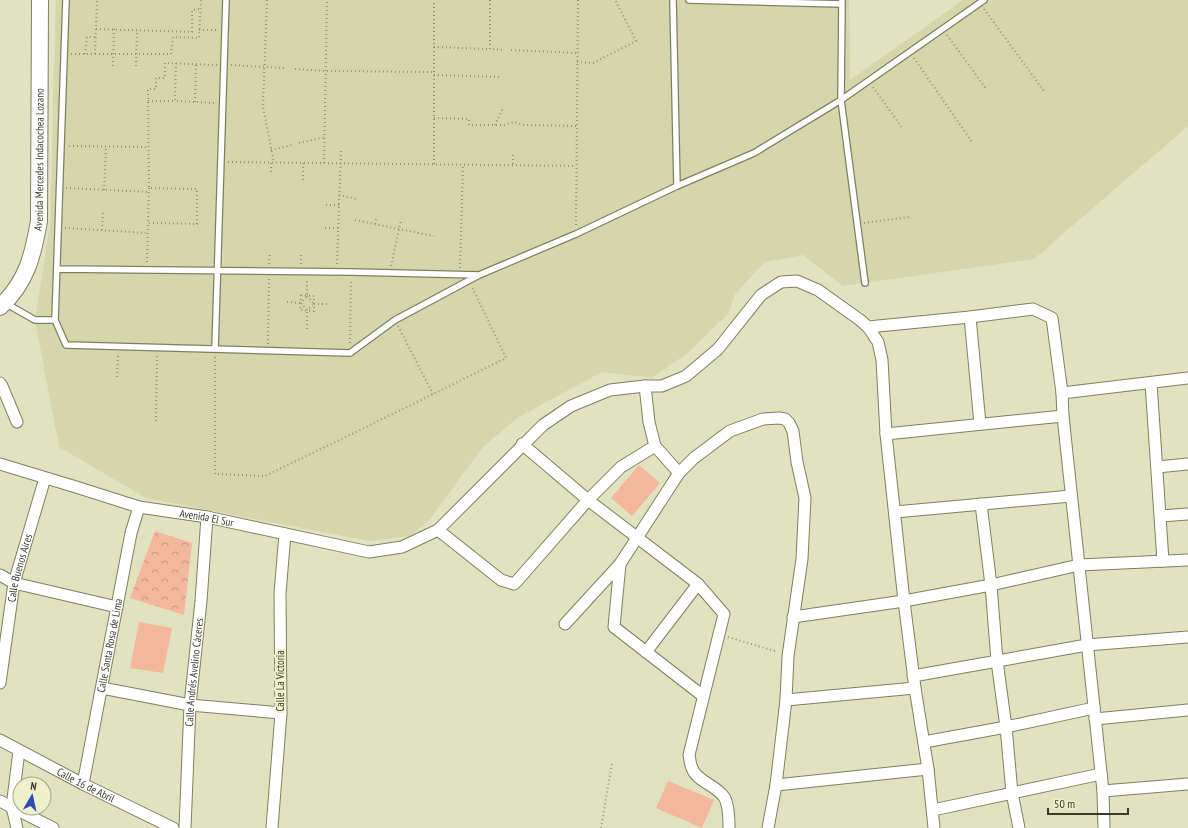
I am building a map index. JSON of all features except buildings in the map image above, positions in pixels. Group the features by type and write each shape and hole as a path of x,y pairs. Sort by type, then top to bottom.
{"street":[{"name":"Avenida Mercedes Indacochea Lozano","path":"2,305 24,277 34,250 39,221 40,0"},
{"path":"655,446 621,467 588,500 514,584 501,580 438,530 522,444 543,425 571,406 610,390 645,386 662,386 686,376 718,349 761,295 782,282 797,281 818,290 868,327 878,342 882,360 886,434 904,601 913,676 928,769 934,828"},
{"path":"868,327 1033,309 1052,318 1062,393 1071,496 1103,791 1104,828"},
{"path":"970,317 980,424"},
{"path":"1062,393 1188,378"},
{"path":"0,383 17,422"},
{"path":"1151,383 1163,561"},
{"path":"645,386 649,422 655,446 679,473"},
{"path":"886,434 1063,416"},
{"path":"565,624 620,564 679,473 694,458 730,430 763,419 779,418 789,422 794,431 796,462 805,498 802,559 788,656 786,700 776,785 768,828"},
{"path":"522,444 588,500 698,584 724,614 689,755 692,769 704,782 715,788 725,798 729,815 729,828"},
{"name":"Avenida El Sur","path":"0,464 139,508 207,517 369,552 402,547 438,530"},
{"path":"1157,467 1188,464"},
{"name":"Calle Buenos Aires","path":"0,683 3,645 14,583 45,478"},
{"path":"895,512 1071,496"},
{"path":"981,504 991,585 997,661 1006,727 1012,793 1019,828"},
{"name":"Calle Santa Rosa de Lima","path":"83,784 131,533 139,508"},
{"path":"1161,516 1188,514"},
{"name":"Calle Andrés Avelino Cáceres","path":"185,828 190,706 207,517"},
{"name":"Calle La Victoria","path":"272,828 281,713 280,593 285,534"},
{"path":"793,617 904,601 991,585 1079,565 1188,560"},
{"path":"620,564 614,627 703,696"},
{"path":"0,575 14,583 117,607"},
{"path":"646,652 698,584"},
{"path":"913,676 1087,645 1188,637"},
{"path":"102,688 190,706 281,713"},
{"path":"786,700 915,688"},
{"path":"924,742 1006,727 1094,708"},
{"path":"1095,719 1188,710"},
{"name":"Calle 16 de Abril","path":"0,740 83,784 173,828"},
{"path":"16,776 20,751"},
{"path":"776,785 928,769"},
{"path":"933,810 1101,774"},
{"path":"1103,791 1188,784"},
{"path":"0,801 12,807"},
{"path":"14,816 16,828"},
{"path":"30,816 53,828"}],"lane":[{"path":"66,0 55,320 66,345 350,353 395,320 479,275 576,234 677,186 754,153 841,100 982,2"},
{"path":"215,349 226,0"},
{"path":"673,0 677,186"},
{"path":"689,0 842,2 841,100 865,283"},
{"path":"57,269 479,275"},
{"path":"2,305 35,320 55,320"}],"path":[{"path":"95,54 97,0"},
{"path":"64,54 171,54 173,38 199,38 201,0"},
{"path":"267,0 263,107 271,150 271,172"},
{"path":"324,163 328,0"},
{"path":"434,0 434,164"},
{"path":"490,0 490,49"},
{"path":"576,234 578,0"},
{"path":"577,62 593,63 636,41 615,0"},
{"path":"982,2 1044,91"},
{"path":"96,29 192,32 192,10 200,9"},
{"path":"113,66 114,29"},
{"path":"943,29 987,90"},
{"path":"136,66 137,30"},
{"path":"199,30 225,30"},
{"path":"85,54 87,37 95,37"},
{"path":"434,47 503,50"},
{"path":"511,50 577,53"},
{"path":"910,52 972,142"},
{"path":"147,270 149,192 148,89 156,89 156,78 165,78 165,63 284,68"},
{"path":"175,101 176,63"},
{"path":"194,102 196,64"},
{"path":"295,69 434,72"},
{"path":"434,75 502,77"},
{"path":"869,81 903,129"},
{"path":"148,101 223,103"},
{"path":"494,126 503,108"},
{"path":"434,118 469,118 469,125 494,126 514,122 523,125 577,126"},
{"path":"299,143 325,137"},
{"path":"271,150 292,145"},
{"path":"61,146 149,147"},
{"path":"104,190 106,147"},
{"path":"337,272 341,150"},
{"path":"513,155 513,165"},
{"path":"220,162 576,166"},
{"path":"303,163 303,180"},
{"path":"460,275 463,165"},
{"path":"60,188 149,192"},
{"path":"148,224 197,224 198,189 149,188"},
{"path":"339,195 357,199"},
{"path":"326,205 339,205"},
{"path":"102,230 103,213"},
{"path":"375,224 377,216"},
{"path":"857,224 909,216"},
{"path":"355,220 434,236"},
{"path":"390,273 401,220"},
{"path":"59,228 148,233"},
{"path":"325,228 338,228"},
{"path":"268,351 270,252"},
{"path":"301,252 301,272"},
{"path":"350,353 351,272"},
{"path":"301,303 307,296 307,280"},
{"path":"215,349 215,474 266,476 506,358 468,281"},
{"path":"301,295 314,296 314,311 300,310 301,303 301,295"},
{"path":"307,296 314,304"},
{"path":"287,302 301,303 307,310 307,329"},
{"path":"307,310 314,304 327,304"},
{"path":"395,320 433,394"},
{"path":"117,377 118,347"},
{"path":"156,421 157,348"},
{"path":"720,634 788,656"},
{"path":"601,828 612,763"}],"shaded area":[{"path":"56,0 849,0 850,80 963,0 1188,0 1188,126 1034,259 843,286 803,255 765,262 735,294 728,314 689,352 652,378 602,372 517,418 483,447 429,520 410,536 369,541 146,498 59,447 35,320 50,225"}],"green space":[{"path":"639,465 660,483 632,516 611,498"},
{"path":"155,531 192,543 184,615 130,598"},
{"path":"139,622 172,628 163,673 130,668"},
{"path":"668,781 714,800 702,828 656,808"}]}
